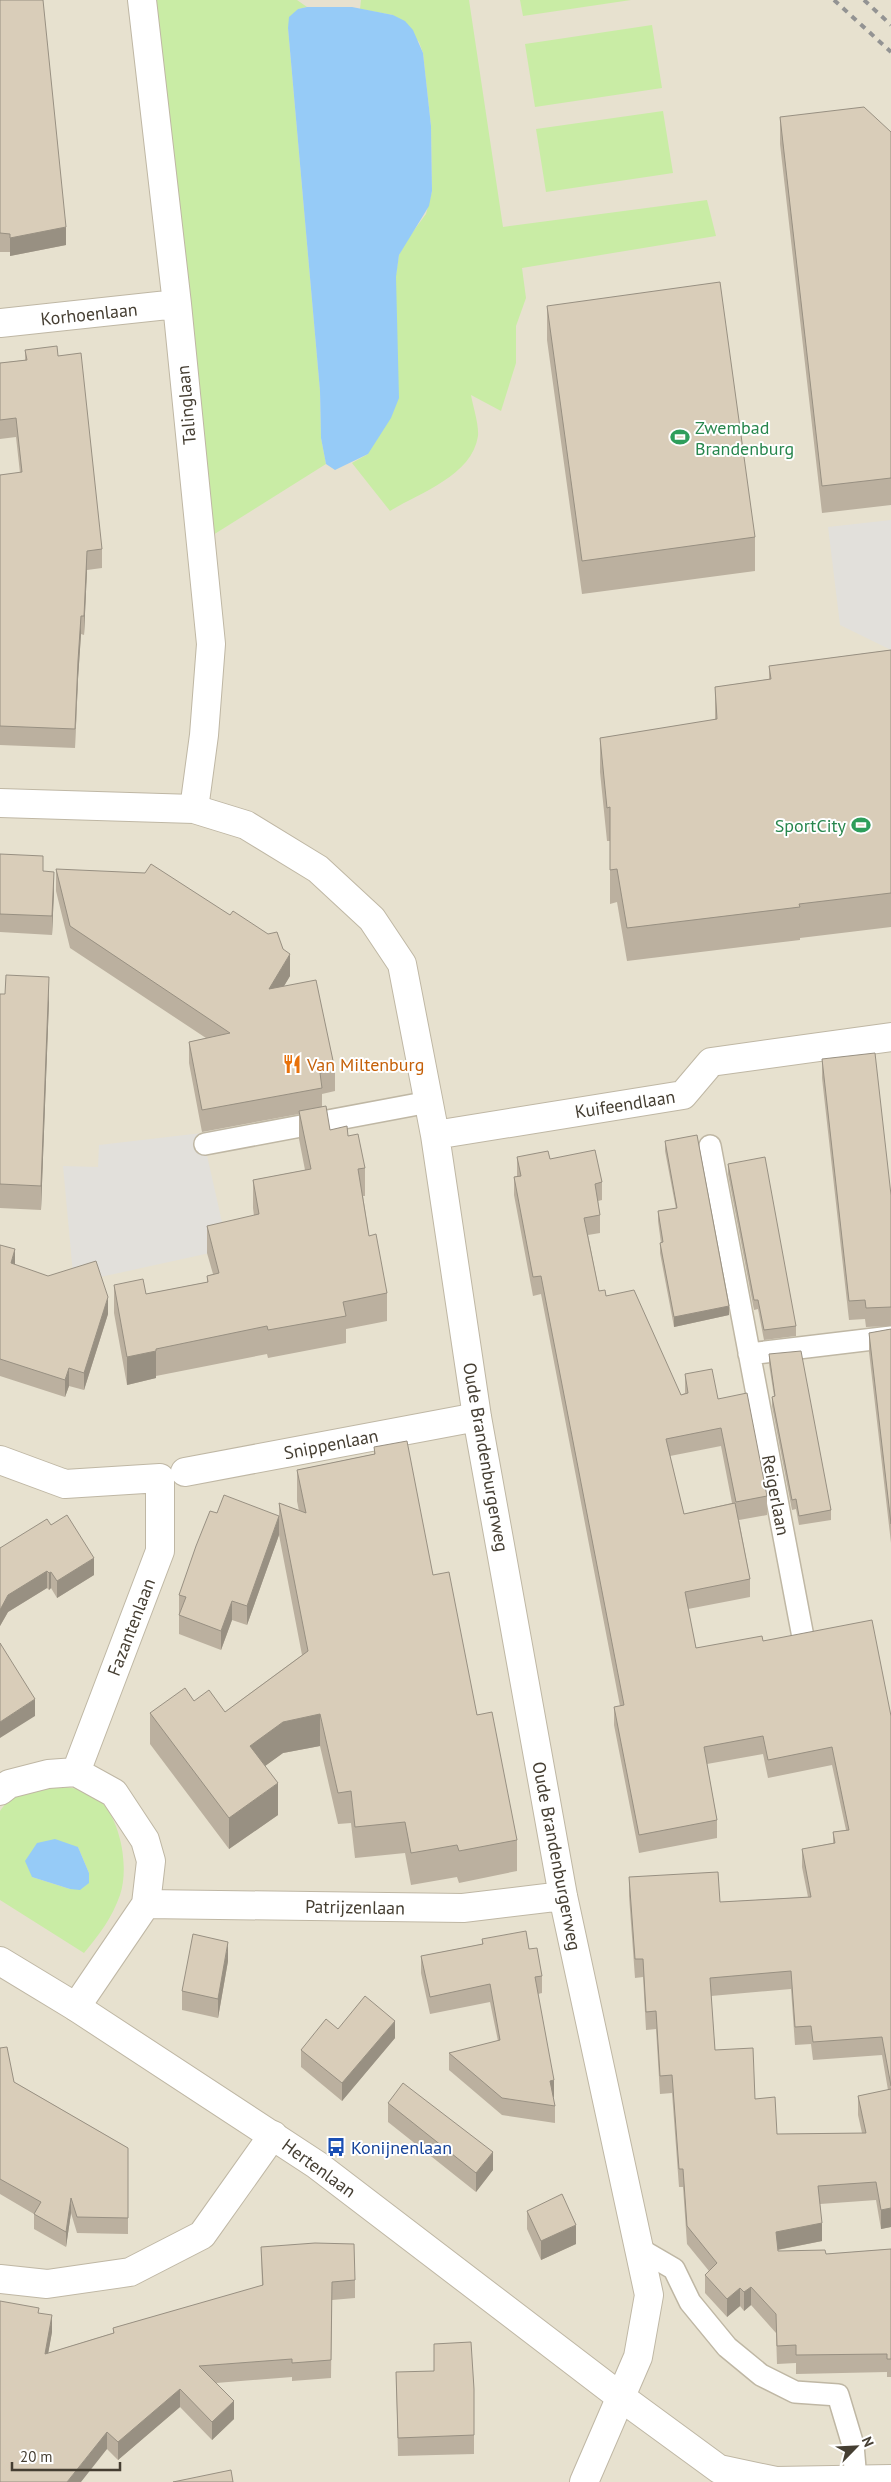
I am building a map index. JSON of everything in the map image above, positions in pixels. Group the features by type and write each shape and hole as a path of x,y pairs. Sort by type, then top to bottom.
{"street":[{"name":"Talinglaan","path":"142,0 177,304 211,644 204,735 194,810"},
{"name":"Korhoenlaan","path":"0,323 177,304"},
{"name":"Oude Brandenburgerweg","path":"0,803 194,810 246,825 318,869 372,919 402,964 435,1135 478,1416 563,1896 648,2294 638,2357 622,2398 584,2482"},
{"name":"Kuifeendlaan","path":"435,1135 683,1095 711,1062 891,1037"},
{"name":"Snippenlaan","path":"0,1460 64,1484 173,1475 478,1416"},
{"name":"Fazantenlaan","path":"76,1772 160,1551 173,1475"},
{"path":"0,1791 9,1784 48,1774 76,1772 114,1793 145,1840 151,1861 146,1904 76,2007"},
{"name":"Patrijzenlaan","path":"146,1904 464,1908 563,1896"},
{"name":"Hertenlaan","path":"0,1961 76,2007 317,2165 622,2398 719,2468 776,2481 891,2479"},
{"path":"0,2280 46,2284 130,2272 202,2235 273,2135"}],"lane":[{"path":"205,1144 429,1102"},
{"name":"Reigerlaan","path":"710,1146 802,1637"},
{"path":"749,1354 891,1337"},
{"path":"638,2248 674,2270 690,2302 727,2347 761,2375 795,2392 838,2395 854,2445 856,2480"}],"shaded area":[{"path":"0,0 891,0 891,2482 0,2482"},
{"path":"891,520 891,650 840,625 828,527"},
{"path":"202,1133 228,1249 96,1278 74,1285 63,1166 98,1167 99,1145"}],"green space":[{"path":"154,0 297,0 307,7 298,9 288,28 320,391 321,438 326,464 213,535"},
{"path":"361,0 469,0 503,227 707,200 716,236 522,268 526,298 516,326 516,363 501,411 471,395 477,421 478,436 474,450 466,462 443,482 390,511 352,463 368,454 399,255 406,241 426,214 432,191 431,126 423,53 419,42 393,15 360,9"},
{"path":"520,0 631,0 523,16"},
{"path":"652,25 662,88 535,107 525,44"},
{"path":"663,111 673,173 546,192 536,129"},
{"path":"51,1787 82,1790 92,1794 102,1802 116,1826 123,1855 123,1883 120,1895 105,1926 84,1953 0,1900 0,1811 10,1800 16,1797 29,1791","holes":["78,1847 89,1873 70,1889 32,1877"]}],"water":[{"path":"307,7 352,7 393,15 405,21 413,30 423,53 431,126 432,191 429,206 399,255 396,277 399,398 391,418 368,454 335,470 326,464 321,438 320,391 288,28 289,17 298,9"},
{"path":"55,1839 78,1847 89,1873 89,1883 80,1890 70,1889 32,1877 25,1861 37,1843"}],"building":[{"path":"0,0 43,0 66,227 10,238 10,234 0,233"},
{"path":"864,107 891,132 891,478 822,486 780,117"},
{"path":"720,282 755,537 582,561 547,306"},
{"path":"57,346 58,356 81,353 102,549 87,551 84,616 81,616 75,729 0,726 0,475 22,472 16,418 0,420 0,363 27,360 25,350"},
{"path":"891,650 891,893 799,904 800,907 627,928 617,869 610,870 610,807 607,808 600,738 717,719 715,687 771,679 769,666"},
{"path":"0,854 43,856 43,871 54,872 52,916 0,914"},
{"path":"151,864 230,915 233,911 268,934 277,932 283,949 290,954 269,989 316,980 335,1070 320,1073 322,1088 202,1110 189,1042 230,1033 70,926 56,869 145,873"},
{"path":"6,975 49,977 41,1186 0,1184 0,994 5,994"},
{"path":"875,1053 891,1195 891,1307 866,1308 865,1300 849,1301 822,1059"},
{"path":"326,1106 330,1130 347,1126 348,1136 358,1134 365,1168 358,1169 369,1236 376,1234 387,1293 343,1302 346,1316 268,1330 267,1326 156,1349 156,1351 127,1357 114,1285 143,1279 146,1294 208,1282 207,1276 219,1273 207,1226 259,1214 253,1180 311,1169 299,1111"},
{"path":"697,1135 729,1306 674,1317 660,1243 663,1242 658,1211 677,1208 665,1141"},
{"path":"595,1150 602,1182 595,1184 600,1215 584,1218 599,1291 605,1290 606,1296 634,1290 681,1395 688,1393 685,1374 712,1369 718,1399 747,1393 767,1496 736,1502 721,1428 666,1439 684,1514 735,1503 750,1579 685,1592 696,1648 762,1636 763,1641 872,1620 891,1716 891,2086 882,2037 813,2042 811,2026 795,2027 791,1971 710,1978 715,2050 753,2048 755,2099 775,2097 777,2134 866,2133 858,2096 891,2089 891,2208 881,2210 876,2182 818,2186 822,2223 776,2232 778,2251 825,2250 826,2254 891,2249 891,2359 887,2359 887,2354 796,2355 796,2345 777,2346 776,2314 751,2287 744,2292 740,2288 727,2299 705,2275 717,2263 687,2226 683,2169 679,2169 672,2075 660,2076 656,2011 646,2012 643,1959 635,1959 629,1877 718,1872 720,1902 811,1897 802,1849 835,1843 833,1832 849,1830 832,1747 768,1760 763,1736 704,1747 717,1820 639,1835 614,1707 624,1705 541,1276 533,1277 514,1177 521,1176 517,1157 548,1151 550,1159"},
{"path":"765,1157 796,1326 764,1330 758,1300 754,1300 728,1164"},
{"path":"0,1245 15,1249 11,1263 48,1276 96,1261 108,1297 84,1373 69,1368 65,1380 0,1359"},
{"path":"891,1329 891,1524 869,1333"},
{"path":"801,1351 831,1510 799,1516 796,1499 792,1500 772,1397 775,1396 769,1354"},
{"path":"407,1441 433,1575 449,1572 477,1715 492,1712 517,1840 459,1851 457,1845 411,1853 405,1822 355,1827 351,1791 338,1793 320,1714 283,1722 250,1746 278,1783 229,1818 150,1713 185,1688 194,1701 209,1690 225,1712 308,1651 279,1503 306,1513 297,1470 375,1454 374,1447"},
{"path":"224,1495 279,1516 247,1606 232,1601 221,1631 179,1615 186,1597 179,1595 210,1511 217,1513"},
{"path":"67,1515 94,1558 57,1581 51,1572 47,1571 8,1595 0,1610 0,1548 47,1519 51,1525"},
{"path":"0,1643 35,1699 0,1722"},
{"path":"526,1931 529,1949 537,1948 542,1976 535,1977 554,2080 550,2081 555,2106 502,2098 449,2053 500,2040 490,1984 430,1997 421,1956 483,1944 482,1939"},
{"path":"193,1934 228,1942 218,1999 182,1991"},
{"path":"365,1996 395,2021 342,2083 301,2050 326,2019 338,2029"},
{"path":"7,2047 14,2082 128,2148 128,2218 77,2217 71,2198 66,2232 34,2214 41,2202 0,2179 0,2048"},
{"path":"403,2083 493,2152 476,2173 388,2103"},
{"path":"562,2194 576,2225 541,2241 527,2211"},
{"path":"315,2243 354,2244 355,2280 332,2282 331,2360 292,2363 292,2359 199,2366 234,2401 212,2422 180,2389 118,2442 107,2432 67,2482 0,2482 0,2301 39,2308 38,2313 52,2315 45,2354 114,2333 113,2328 263,2285 261,2247"},
{"path":"471,2342 474,2435 398,2438 396,2372 434,2371 434,2344"},
{"path":"231,2470 233,2482 173,2482"}],"railway":[{"path":"834,0 891,52"},
{"path":"864,0 891,25"}],"place":[{"name":"Zwembad Brandenburg","path":"680,437"},
{"name":"SportCity","path":"861,825"},
{"name":"Van Miltenburg","path":"292,1064"},
{"name":"Konijnenlaan","path":"336,2147"}]}
